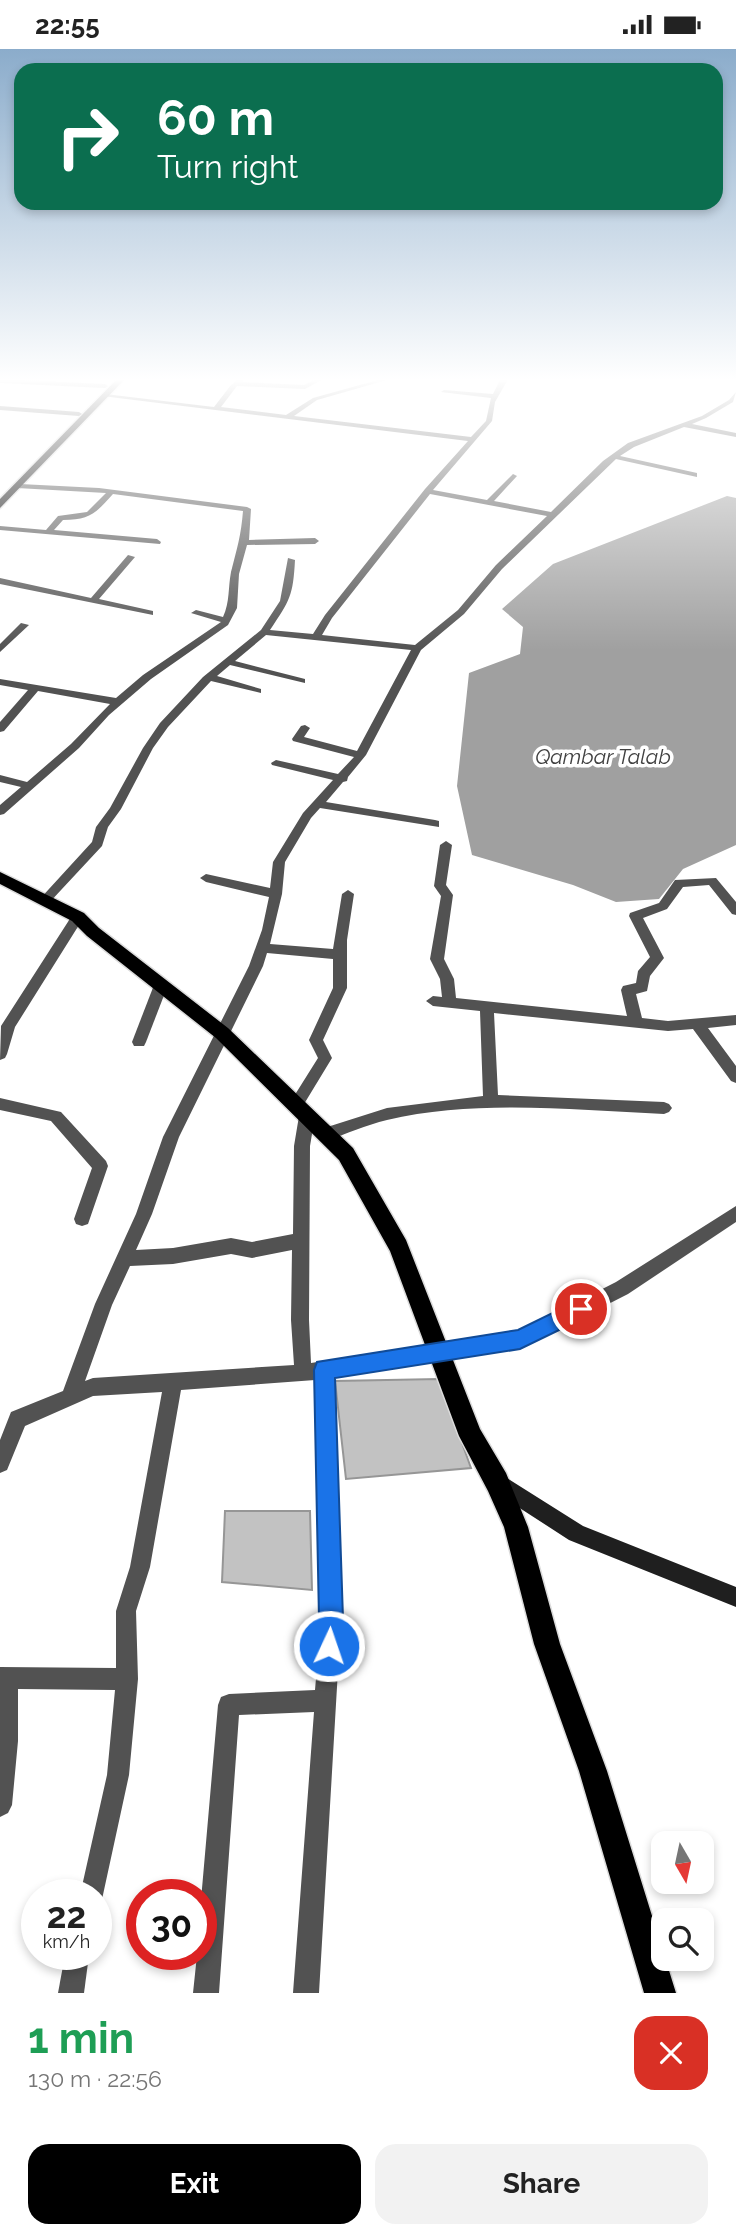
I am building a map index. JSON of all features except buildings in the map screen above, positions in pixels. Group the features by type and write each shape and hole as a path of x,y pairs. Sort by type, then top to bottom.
{"main road":[{"path":"2,490 24,469"},
{"path":"0,506 35,469"},
{"path":"0,877 78,917 93,932 222,1033 346,1154 399,1247 471,1436 497,1482 516,1527 547,1644 593,1771 660,1993"},
{"path":"497,1482 576,1534 736,1597"}],"street":[{"path":"316,638 328,617 447,469"},
{"path":"69,1396 144,1214 171,1137 262,948 276,894 279,862 317,804 343,779 361,755 417,648 461,612 499,567 600,469"},
{"path":"666,469 694,475"},
{"path":"488,503 513,475"},
{"path":"0,811 147,677 226,620 232,608 247,509 111,492 20,486"},
{"path":"428,491 553,515"},
{"path":"48,532 61,518 84,518 90,515 111,492"},
{"path":"0,528 110,541 157,542"},
{"path":"243,543 315,541"},
{"path":"93,601 131,557"},
{"path":"44,901 98,843 102,827 164,725 210,677 264,632 285,601 291,559"},
{"path":"0,581 150,613"},
{"path":"196,613 226,620"},
{"path":"3,644 24,625"},
{"path":"264,632 417,648"},
{"path":"229,662 300,681"},
{"path":"210,677 257,691"},
{"path":"0,682 119,702"},
{"path":"0,729 35,688"},
{"path":"305,727 297,739 361,755"},
{"path":"276,763 343,779"},
{"path":"0,778 29,786"},
{"path":"317,804 435,824"},
{"path":"446,845 440,885 447,895 440,926 437,959 447,979 450,1003"},
{"path":"206,879 276,894"},
{"path":"636,1023 628,990 642,987 643,975 657,958 635,916 663,906 679,883 712,881 736,911"},
{"path":"306,1993 331,1619 314,1371 300,1320 302,1111 325,1058 316,1040 340,988 340,940 348,894"},
{"path":"0,1054 8,1026 78,917"},
{"path":"262,948 341,955"},
{"path":"139,1042 161,985"},
{"path":"433,1001 636,1023 697,1024 736,1020"},
{"path":"487,1007 491,1102"},
{"path":"697,1024 736,1077"},
{"path":"326,1134 387,1114 491,1102 664,1108"},
{"path":"0,1104 56,1116 100,1167 82,1219"},
{"path":"0,1463 18,1419 93,1387 314,1371 520,1339 622,1288 736,1213"},
{"path":"125,1258 173,1256 231,1246 252,1250 302,1240"},
{"path":"95,1879 118,1775 127,1679 126,1612 140,1567 173,1382"},
{"path":"0,1805 7,1741 4,1678 127,1679"},
{"path":"206,1993 229,1705 326,1700"},
{"path":"71,1993 75,1970"}],"water":[{"name":"Qambar Talab","path":"727,496 736,498 736,845 683,869 659,899 616,902 573,885 472,855 457,786 469,673 520,654 523,627 502,609 553,564"}],"route":[{"path":"329,1646 331,1619 324,1370 520,1339 581,1309"}]}
